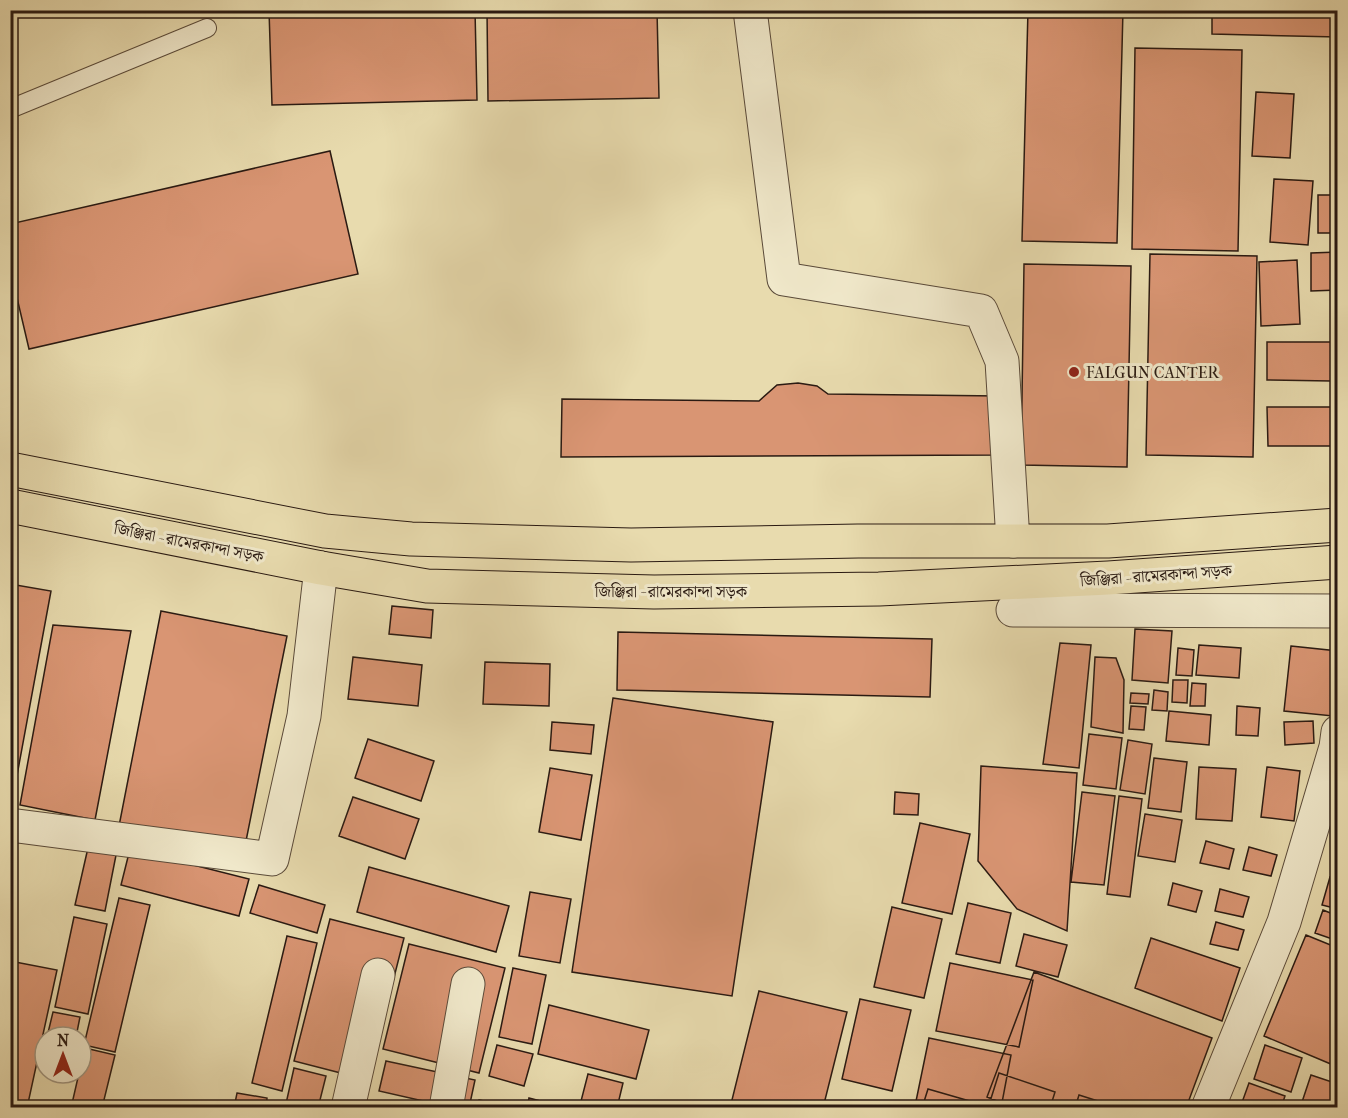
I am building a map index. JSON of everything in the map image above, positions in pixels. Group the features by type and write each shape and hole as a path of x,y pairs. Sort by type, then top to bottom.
{"main road":[{"path":"10,469 326,531 411,539 631,544 1108,541 1338,525"},
{"name":"জিঞ্জিরা - রামেরকান্দা সড়ক","path":"10,506 321,568 427,586 654,592 890,589 1108,578 1338,562"},
{"path":"209,546 219,511"}],"street":[{"path":"750,10 784,279 981,311 1002,361 1013,541"},
{"path":"10,825 272,859 304,716 321,568"},
{"path":"1013,610 1338,611"},
{"path":"1208,1107 1284,922 1336,747 1338,732"},
{"path":"348,1107 378,975"},
{"path":"446,1107 468,984"}],"lane":[{"path":"10,109 207,28"}],"building":[{"path":"269,10 475,10 477,100 272,105"},
{"path":"487,10 657,10 659,98 488,101"},
{"path":"1028,10 1123,10 1117,243 1022,241"},
{"path":"1212,10 1338,10 1338,37 1212,34"},
{"path":"1135,48 1242,50 1238,251 1132,249"},
{"path":"1256,92 1294,94 1290,158 1252,156"},
{"path":"330,151 358,274 29,349 10,268 10,224"},
{"path":"1274,179 1313,181 1308,245 1270,242"},
{"path":"1318,195 1338,195 1338,233 1318,233"},
{"path":"1338,252 1338,290 1311,291 1311,253"},
{"path":"1150,254 1257,256 1253,457 1146,455"},
{"path":"1297,260 1300,324 1261,326 1259,262"},
{"path":"1024,264 1131,266 1127,467 1021,465"},
{"path":"1267,342 1331,342 1331,381 1267,380"},
{"path":"798,383 817,386 828,394 999,396 999,455 561,457 562,399 759,401 777,385"},
{"path":"1267,407 1338,407 1338,446 1268,446"},
{"path":"10,584 51,591 11,808 10,808"},
{"path":"392,606 433,610 431,638 389,634"},
{"path":"161,611 287,636 244,851 119,826"},
{"path":"53,625 131,631 95,820 20,805"},
{"path":"1135,629 1172,631 1168,683 1132,680"},
{"path":"618,632 932,639 930,697 617,690"},
{"path":"1060,643 1091,645 1079,768 1043,764"},
{"path":"1199,645 1241,648 1239,678 1196,675"},
{"path":"1291,646 1338,651 1333,716 1284,711"},
{"path":"1178,648 1194,650 1192,676 1176,675"},
{"path":"353,657 422,665 418,706 348,699"},
{"path":"1095,657 1116,658 1124,680 1123,733 1091,727"},
{"path":"485,662 550,664 549,706 483,704"},
{"path":"1173,680 1188,680 1187,703 1172,702"},
{"path":"1192,683 1206,684 1205,706 1190,706"},
{"path":"1154,690 1168,692 1167,711 1152,710"},
{"path":"1131,693 1149,694 1148,704 1130,703"},
{"path":"613,698 773,722 732,996 572,972"},
{"path":"1131,706 1146,707 1144,730 1129,729"},
{"path":"1237,706 1260,708 1258,736 1236,735"},
{"path":"1169,711 1211,715 1209,745 1166,741"},
{"path":"1313,721 1314,743 1285,745 1284,722"},
{"path":"552,722 594,725 591,754 550,750"},
{"path":"1089,734 1122,738 1116,789 1083,785"},
{"path":"368,739 434,761 421,801 355,778"},
{"path":"1128,740 1152,744 1145,794 1120,790"},
{"path":"1154,758 1187,762 1181,812 1148,808"},
{"path":"981,766 1077,773 1067,931 1017,909 978,861"},
{"path":"1199,767 1236,769 1232,821 1196,819"},
{"path":"1267,767 1300,771 1294,821 1261,817"},
{"path":"550,768 592,775 581,840 539,832"},
{"path":"895,792 919,794 918,815 894,814"},
{"path":"1082,792 1115,796 1104,885 1071,882"},
{"path":"1119,796 1142,799 1130,897 1107,894"},
{"path":"353,797 419,819 405,859 339,836"},
{"path":"1145,814 1182,820 1175,862 1138,856"},
{"path":"920,823 970,834 952,914 902,903"},
{"path":"90,839 118,845 105,911 75,905"},
{"path":"1206,841 1234,849 1229,869 1200,863"},
{"path":"1249,847 1277,855 1271,876 1243,870"},
{"path":"130,849 249,879 239,916 121,885"},
{"path":"369,867 509,906 496,952 357,912"},
{"path":"1330,877 1338,879 1338,909 1322,905"},
{"path":"1173,883 1202,891 1196,912 1168,905"},
{"path":"259,885 325,905 317,933 250,913"},
{"path":"1220,889 1249,897 1243,917 1215,911"},
{"path":"530,892 571,899 560,963 519,956"},
{"path":"119,898 150,905 115,1052 93,1047 93,1025 89,1025"},
{"path":"968,903 1011,913 1000,963 956,954"},
{"path":"892,907 942,919 924,998 874,987"},
{"path":"1323,910 1338,916 1338,941 1315,933"},
{"path":"74,917 107,924 88,1014 55,1007"},
{"path":"330,919 404,938 368,1080 294,1061"},
{"path":"1216,922 1244,930 1238,950 1210,944"},
{"path":"1024,934 1067,945 1058,977 1016,966"},
{"path":"1306,935 1338,948 1338,1067 1264,1036"},
{"path":"287,936 317,943 282,1091 252,1083"},
{"path":"1151,938 1240,968 1222,1021 1135,988"},
{"path":"409,944 505,968 479,1073 383,1049"},
{"path":"10,961 57,970 45,1025 33,1025 33,1080 27,1108 10,1108"},
{"path":"950,963 1033,980 1019,1047 936,1031"},
{"path":"513,968 546,975 532,1044 499,1037"},
{"path":"1034,972 1212,1038 1186,1108 1015,1108 987,1097"},
{"path":"759,991 847,1012 823,1108 730,1108"},
{"path":"860,999 911,1010 892,1091 842,1079"},
{"path":"549,1005 649,1030 636,1079 538,1054"},
{"path":"53,1012 80,1017 78,1025 50,1025"},
{"path":"929,1038 1011,1055 1001,1108 915,1106"},
{"path":"497,1045 533,1054 524,1086 489,1076"},
{"path":"1265,1045 1302,1058 1291,1092 1254,1079"},
{"path":"93,1050 115,1055 102,1108 71,1108 76,1085 93,1085"},
{"path":"386,1061 475,1080 469,1108 454,1108 379,1091"},
{"path":"294,1068 326,1076 318,1108 285,1108"},
{"path":"999,1073 1055,1092 1050,1108 988,1108"},
{"path":"588,1074 623,1083 617,1108 588,1108 580,1105"},
{"path":"1311,1075 1338,1084 1338,1108 1300,1108"},
{"path":"1249,1083 1285,1096 1281,1108 1240,1108"},
{"path":"928,1089 987,1106 986,1108 922,1108"},
{"path":"237,1093 267,1098 266,1108 234,1108"},
{"path":"1079,1095 1120,1108 1075,1108"},
{"path":"529,1098 564,1107 564,1108 527,1108"},
{"path":"479,1100 515,1107 515,1108 477,1108"}],"place":[{"name":"FALGUN CANTER","path":"1074,372"}]}
